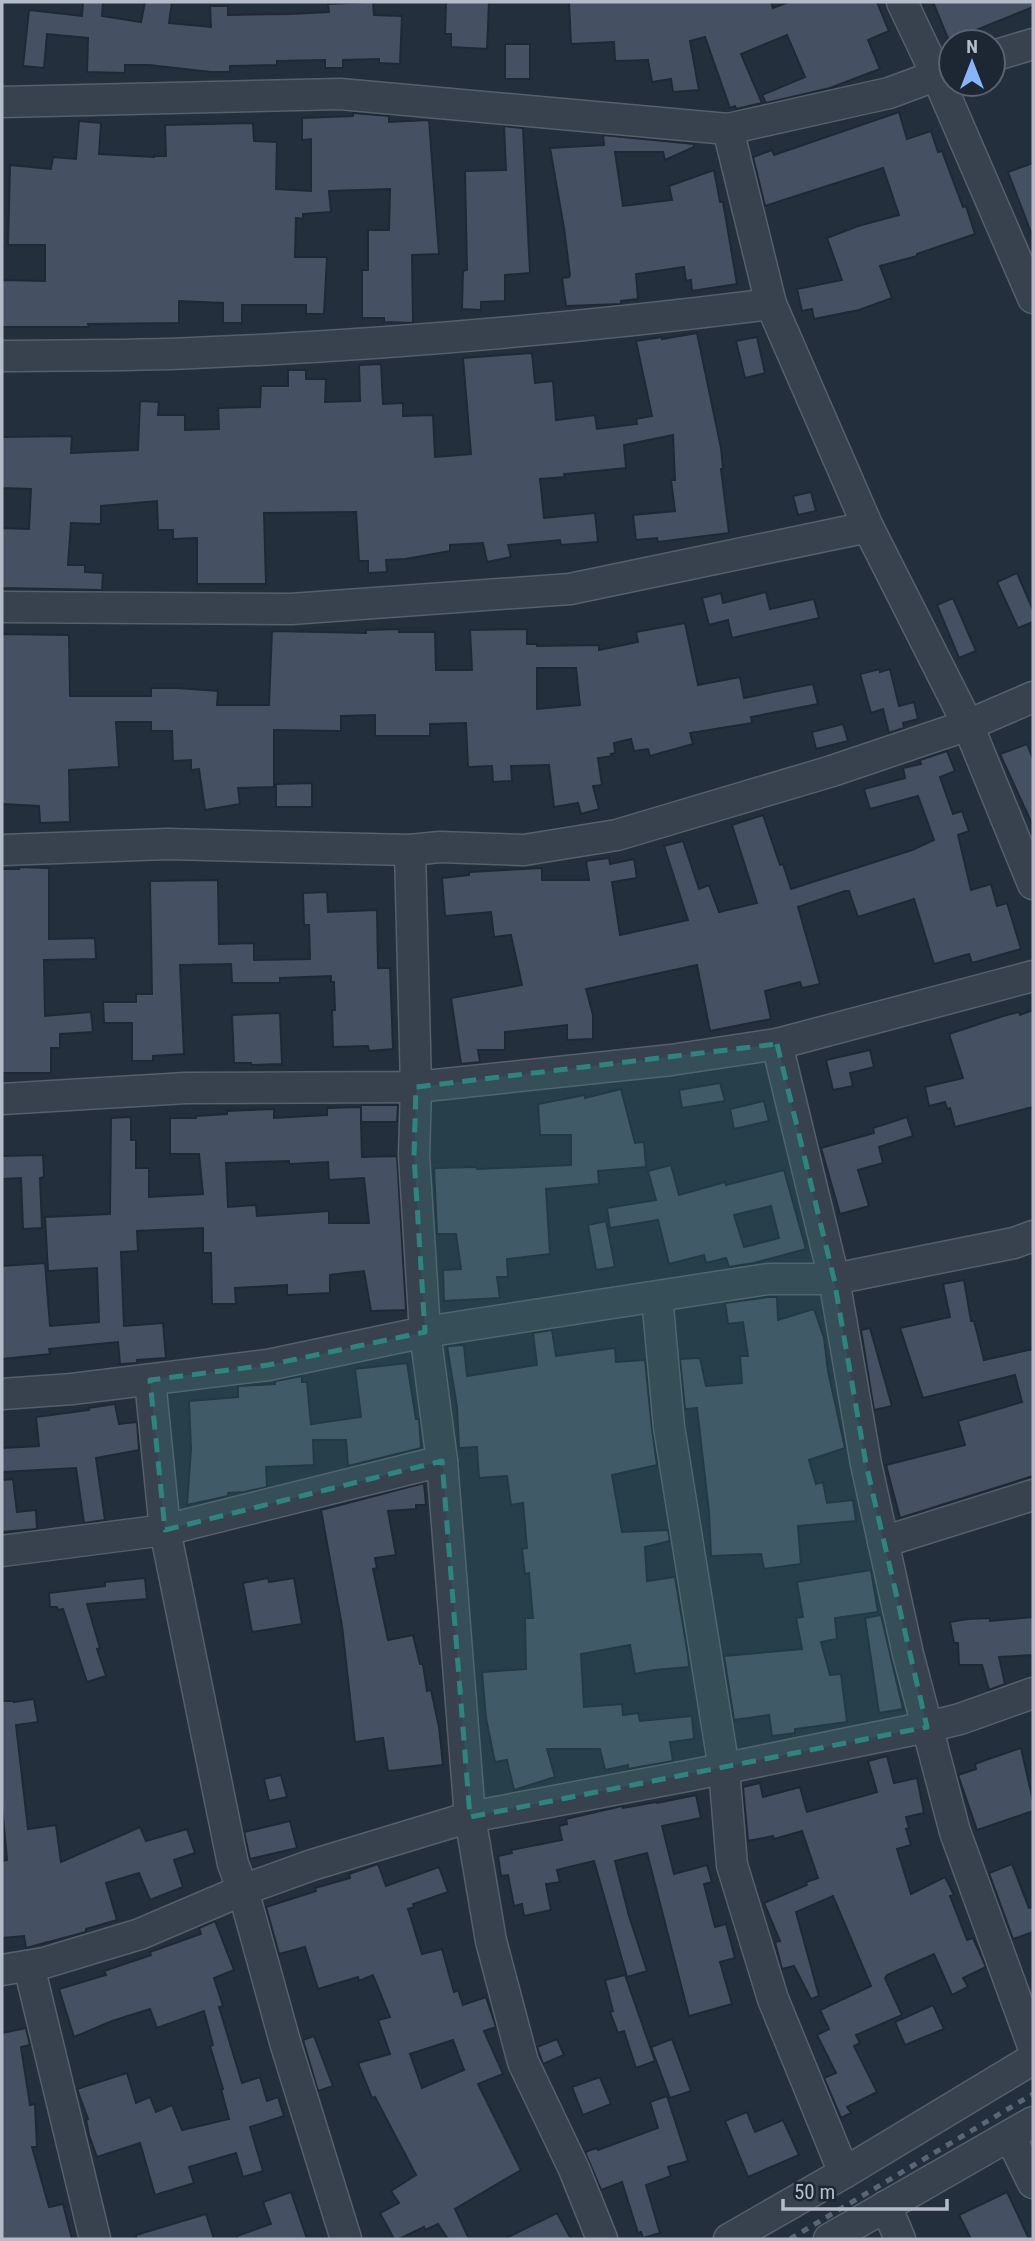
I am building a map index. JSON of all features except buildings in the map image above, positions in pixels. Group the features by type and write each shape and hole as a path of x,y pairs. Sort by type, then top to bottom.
{"street":[{"path":"902,2 937,61"},
{"path":"1007,52 1033,44"},
{"path":"2,102 340,94 728,130 889,93 937,76"},
{"path":"954,98 1033,298"},
{"path":"728,130 771,304 868,527 968,725 1033,884"},
{"path":"2,356 193,353 458,337 771,304"},
{"path":"2,607 290,609 570,589 868,527"},
{"path":"2,850 169,844 524,850 617,835 832,771 968,725 1033,697"},
{"path":"410,850 416,1087 414,1156 425,1332 442,1461 470,1817 491,1941 523,2062 574,2169 602,2239"},
{"path":"2,1099 186,1088 416,1087 671,1060 776,1044 1033,976"},
{"path":"776,1044 834,1279 866,1464 908,1654 955,1832 1033,2046"},
{"path":"2,1394 72,1389 268,1365 425,1332 768,1279 834,1279 1014,1243 1033,1236"},
{"path":"657,1297 670,1427 724,1769 732,1865 773,1999 844,2173"},
{"path":"150,1380 164,1530 233,1864 346,2239"},
{"path":"2,1550 164,1530 442,1461"},
{"path":"883,1542 1033,1495"},
{"path":"95,2239 15,1968 44,1964 140,1934 243,1890 312,1865 470,1817 928,1727 960,1719 1033,1693"},
{"path":"729,2239 1033,2059"},
{"path":"829,2239 1022,2129 1033,2183"},
{"path":"886,2206 900,2239"}],"highlighted area":[{"path":"777,1044 834,1279 866,1464 927,1727 470,1817 442,1461 165,1530 150,1380 268,1365 425,1332 414,1156 416,1087"}],"railway":[{"path":"790,2239 1033,2094"}]}
